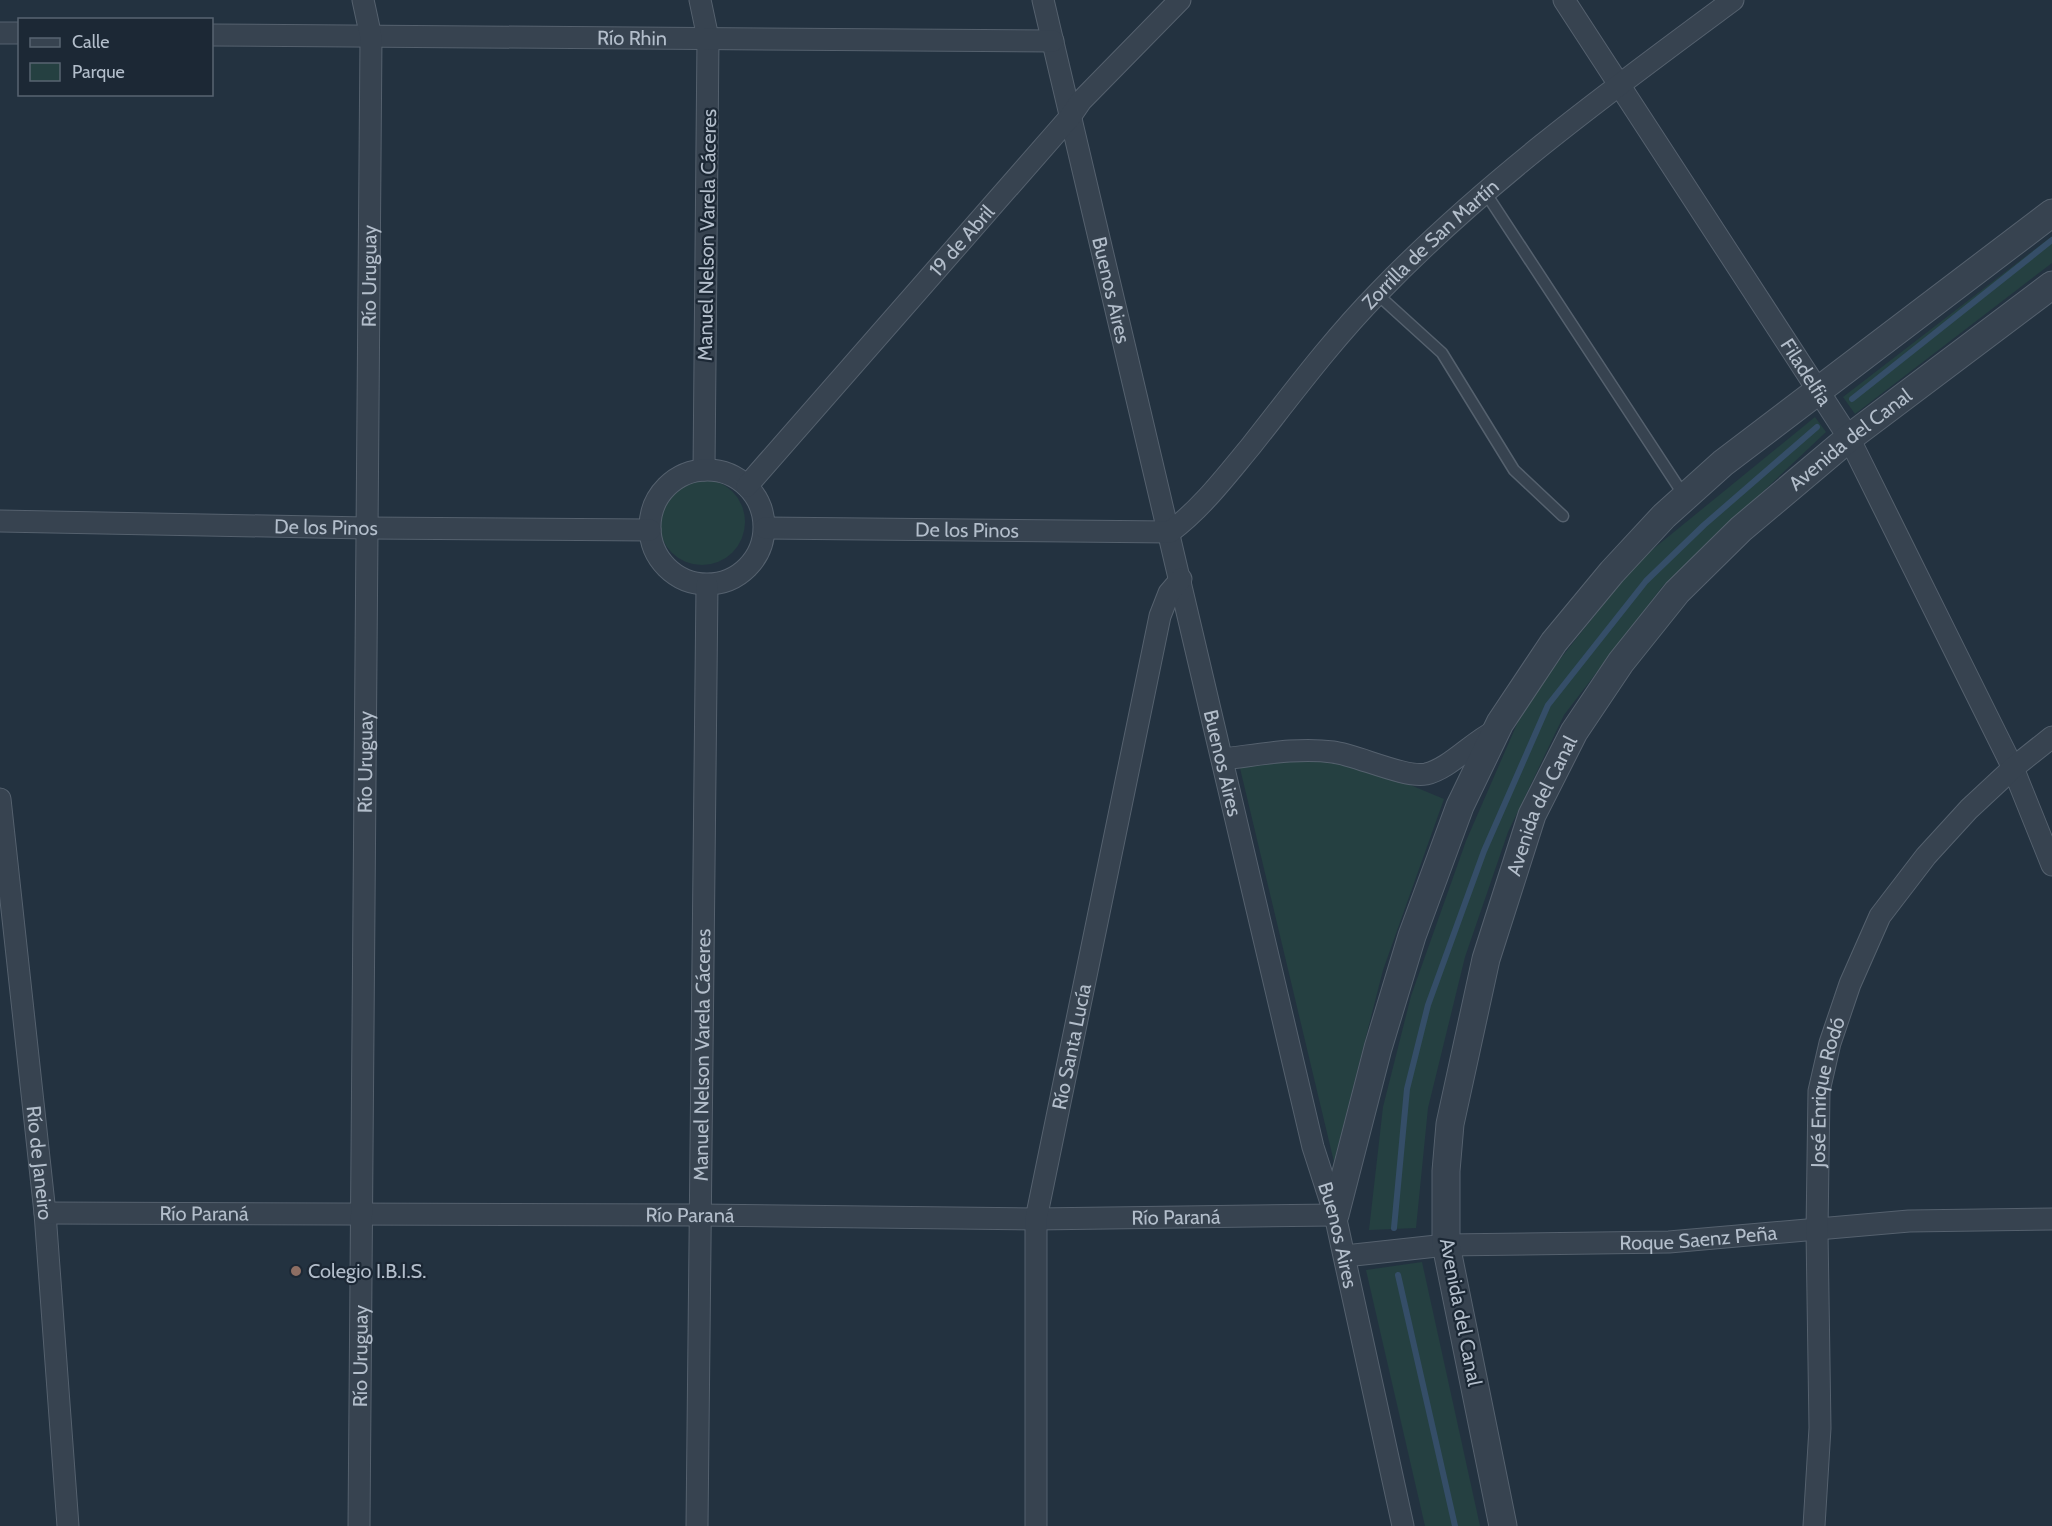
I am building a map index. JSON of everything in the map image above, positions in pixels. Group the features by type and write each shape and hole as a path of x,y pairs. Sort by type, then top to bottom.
{"street":[{"name":"Río Uruguay","path":"359,1526 371,37 363,0"},
{"name":"Manuel Nelson Varela Cáceres","path":"700,0 708,38 704,470"},
{"name":"Buenos Aires","path":"1043,0 1170,532 1313,1148 1335,1215 1345,1256 1403,1526"},
{"name":"19 de Abril","path":"747,486 1070,117 1081,101 1180,0"},
{"name":"Filadelfia","path":"1564,0 1849,438 2013,768 2052,865"},
{"name":"Zorrilla de San Martín","path":"1170,532 1188,519 1377,294 1439,231 1620,85 1733,0"},
{"path":"0,33 18,33"},
{"name":"Río Rhin","path":"213,35 1053,41"},
{"path":"1335,1215 1378,1048 1412,936 1460,806 1496,731 1566,627 1620,564 1685,497 1723,463 2052,213"},
{"name":"Avenida del Canal","path":"1503,1526 1446,1245 1446,1171 1450,1125 1486,959 1532,815 1574,732 1621,662 1677,592 1742,529 1849,438 2052,285"},
{"path":"704,470 727,474 747,486 763,513 765,528 762,546 754,562 741,574 725,582 707,585 690,582 674,574 662,562 653,547 650,530 652,512 659,496 671,482 687,474 704,470"},
{"name":"De los Pinos","path":"0,520 366,528 650,530"},
{"name":"De los Pinos","path":"765,528 1170,532"},
{"name":"Río Santa Lucía","path":"1036,1526 1036,1220 1160,616 1169,593 1181,579"},
{"name":"Manuel Nelson Varela Cáceres","path":"697,1526 707,585"},
{"path":"1223,759 1294,751 1329,751 1424,775 1441,769 1479,739 1496,731"},
{"name":"José Enrique Rodó","path":"1814,1526 1821,1428 1817,1230 1819,1091 1830,1043 1850,984 1881,916 1926,856 1969,809 2013,768 2052,737"},
{"name":"Río de Janeiro","path":"0,799 5,891 45,1213 68,1526"},
{"name":"Río Paraná","path":"45,1213 700,1215 1036,1220 1335,1215"},
{"name":"Roque Saenz Peña","path":"1345,1256 1446,1245 1670,1242 1909,1221 2052,1220"}],"lane":[{"path":"1485,192 1685,497"},
{"path":"1377,294 1442,352 1514,470 1563,516"}],"green space":[{"path":"2052,236 2052,263 1855,414 1843,397"},
{"path":"1815,417 1826,432 1662,587 1564,715 1508,832 1465,957 1428,1108 1416,1228 1369,1230 1383,1107 1411,996 1466,841 1527,701 1636,563"},
{"path":"702,479 726,486 738,498 745,522 738,546 726,558 702,565 678,558 666,546 659,522 666,498 678,486"},
{"path":"1338,755 1444,799 1383,970 1334,1162 1239,764"},
{"path":"1422,1262 1480,1526 1425,1526 1366,1270"}],"waterway":[{"path":"1852,399 2052,240"},
{"path":"1394,1228 1407,1089 1428,1005 1484,851 1548,705 1646,581 1704,525 1817,427"},
{"path":"1398,1275 1455,1526"}],"place":[{"name":"Colegio I.B.I.S.","path":"296,1271"}]}
